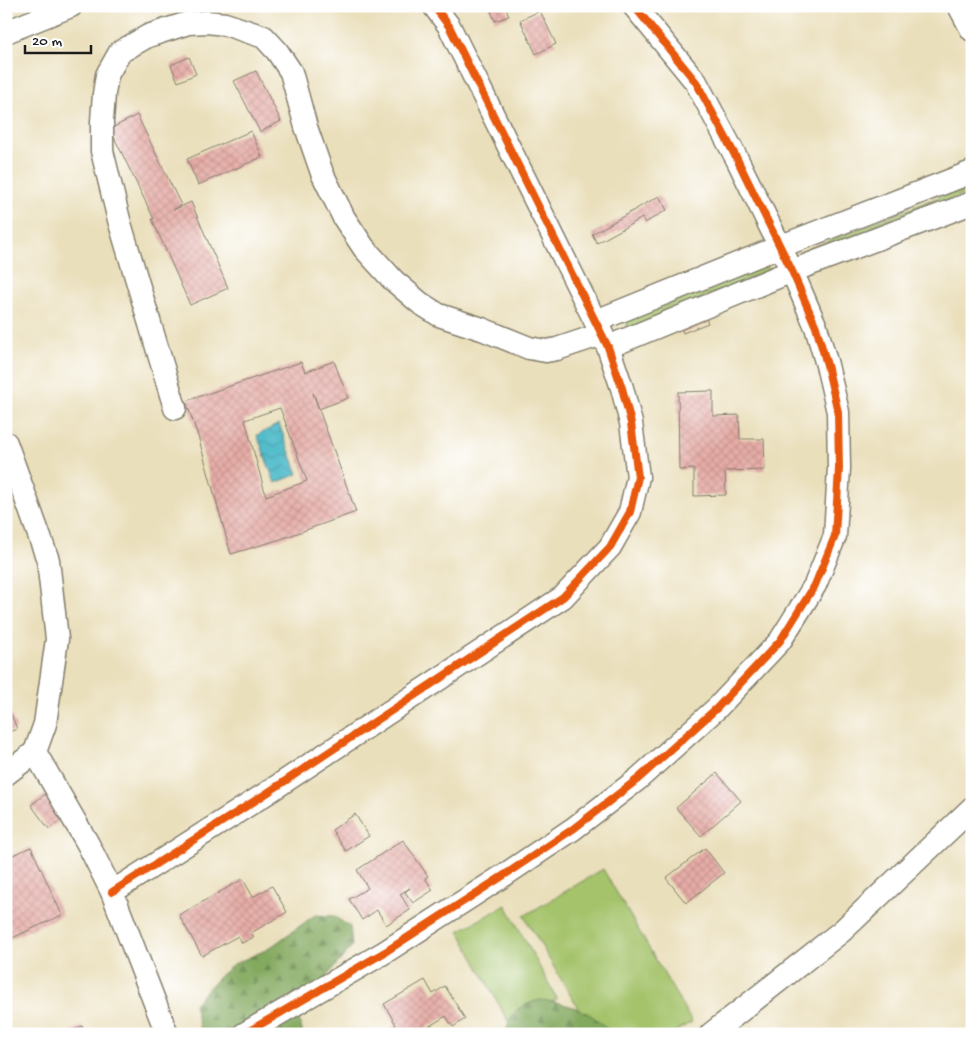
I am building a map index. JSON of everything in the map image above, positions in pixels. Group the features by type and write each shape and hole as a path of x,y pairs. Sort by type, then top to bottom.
{"street":[{"path":"6,32 70,6"},
{"path":"112,892 563,597 610,547 630,512 638,477 631,423 622,388 602,334 448,26 434,6"},
{"path":"244,1034 385,952 509,872 573,829 638,779 717,708 780,641 815,584 834,536 839,468 838,412 816,327 792,271 737,159 696,82 634,6"},
{"path":"959,6 972,30"},
{"path":"175,408 119,220 102,151 102,121 107,75 120,52 148,36 188,23 207,22 225,24 264,37 277,51 291,72 306,127 322,173 344,218 364,248 393,280 420,303 439,315 476,327 528,348 546,351 557,349 792,271 972,204"},
{"path":"602,334 779,247 972,172"},
{"path":"6,443 48,560 57,639 45,724 36,752 6,774"},
{"path":"36,752 88,844 112,892 167,1034"},
{"path":"711,1034 842,931 972,808"}],"green space":[{"path":"963,187 967,189 967,193 805,256 806,250"},
{"path":"767,266 770,270 631,328 627,327 628,320"},
{"path":"603,869 692,1022 671,1034 593,1034 524,916"},
{"path":"506,905 557,999 510,1025 459,931"},
{"path":"315,915 334,916 350,927 352,946 297,1012 303,1034 201,1034 194,1004 219,977 234,964 268,949"},
{"path":"540,1000 560,1003 579,1009 597,1019 611,1034 506,1034 510,1019 517,1010 526,1004"}],"water":[{"path":"279,424 298,474 275,483 257,435"}],"building":[{"path":"489,6 505,6 509,16 495,21"},
{"path":"540,11 556,44 536,54 520,20"},
{"path":"189,57 196,74 178,82 171,65"},
{"path":"256,71 281,121 260,132 234,81"},
{"path":"137,115 181,205 173,210 191,202 228,288 190,305 152,219 154,219 110,129"},
{"path":"251,131 262,157 198,185 187,159"},
{"path":"659,196 667,210 645,223 642,218 597,243 592,234"},
{"path":"704,313 708,323 683,333 679,323"},
{"path":"334,361 348,398 319,409 313,393 356,512 278,540 231,554 198,436 186,401 301,362 305,372","holes":["280,408 307,481 266,496 245,420"]},
{"path":"713,391 713,416 739,415 740,439 764,439 765,470 725,471 726,495 694,496 694,469 679,470 678,392"},
{"path":"6,702 17,729 6,733"},
{"path":"717,773 741,801 701,836 676,808"},
{"path":"48,792 66,817 49,829 31,805"},
{"path":"355,814 369,836 346,851 332,830"},
{"path":"403,840 428,876 425,878 433,890 413,903 405,892 410,888 400,894 410,910 386,925 377,910 362,920 349,899 368,888 357,870"},
{"path":"31,847 62,915 8,940 8,938 6,939 6,858"},
{"path":"705,848 724,873 686,903 666,878"},
{"path":"243,879 253,897 272,886 287,912 251,933 254,937 242,943 238,936 202,956 179,915"},
{"path":"425,980 433,994 445,986 465,1019 453,1027 446,1016 423,1030 425,1034 387,1034 386,1032 396,1025 384,1004"},
{"path":"82,1026 85,1034 65,1034"}],"cycle path":[{"path":"112,892 267,793 563,597 610,547 630,512 638,477 631,423 622,388 608,347 449,26 434,6"},
{"path":"244,1034 385,952 509,872 573,829 638,779 717,708 780,641 815,585 835,536 839,468 838,412 816,327 792,271 737,159 696,82 634,6"}]}
